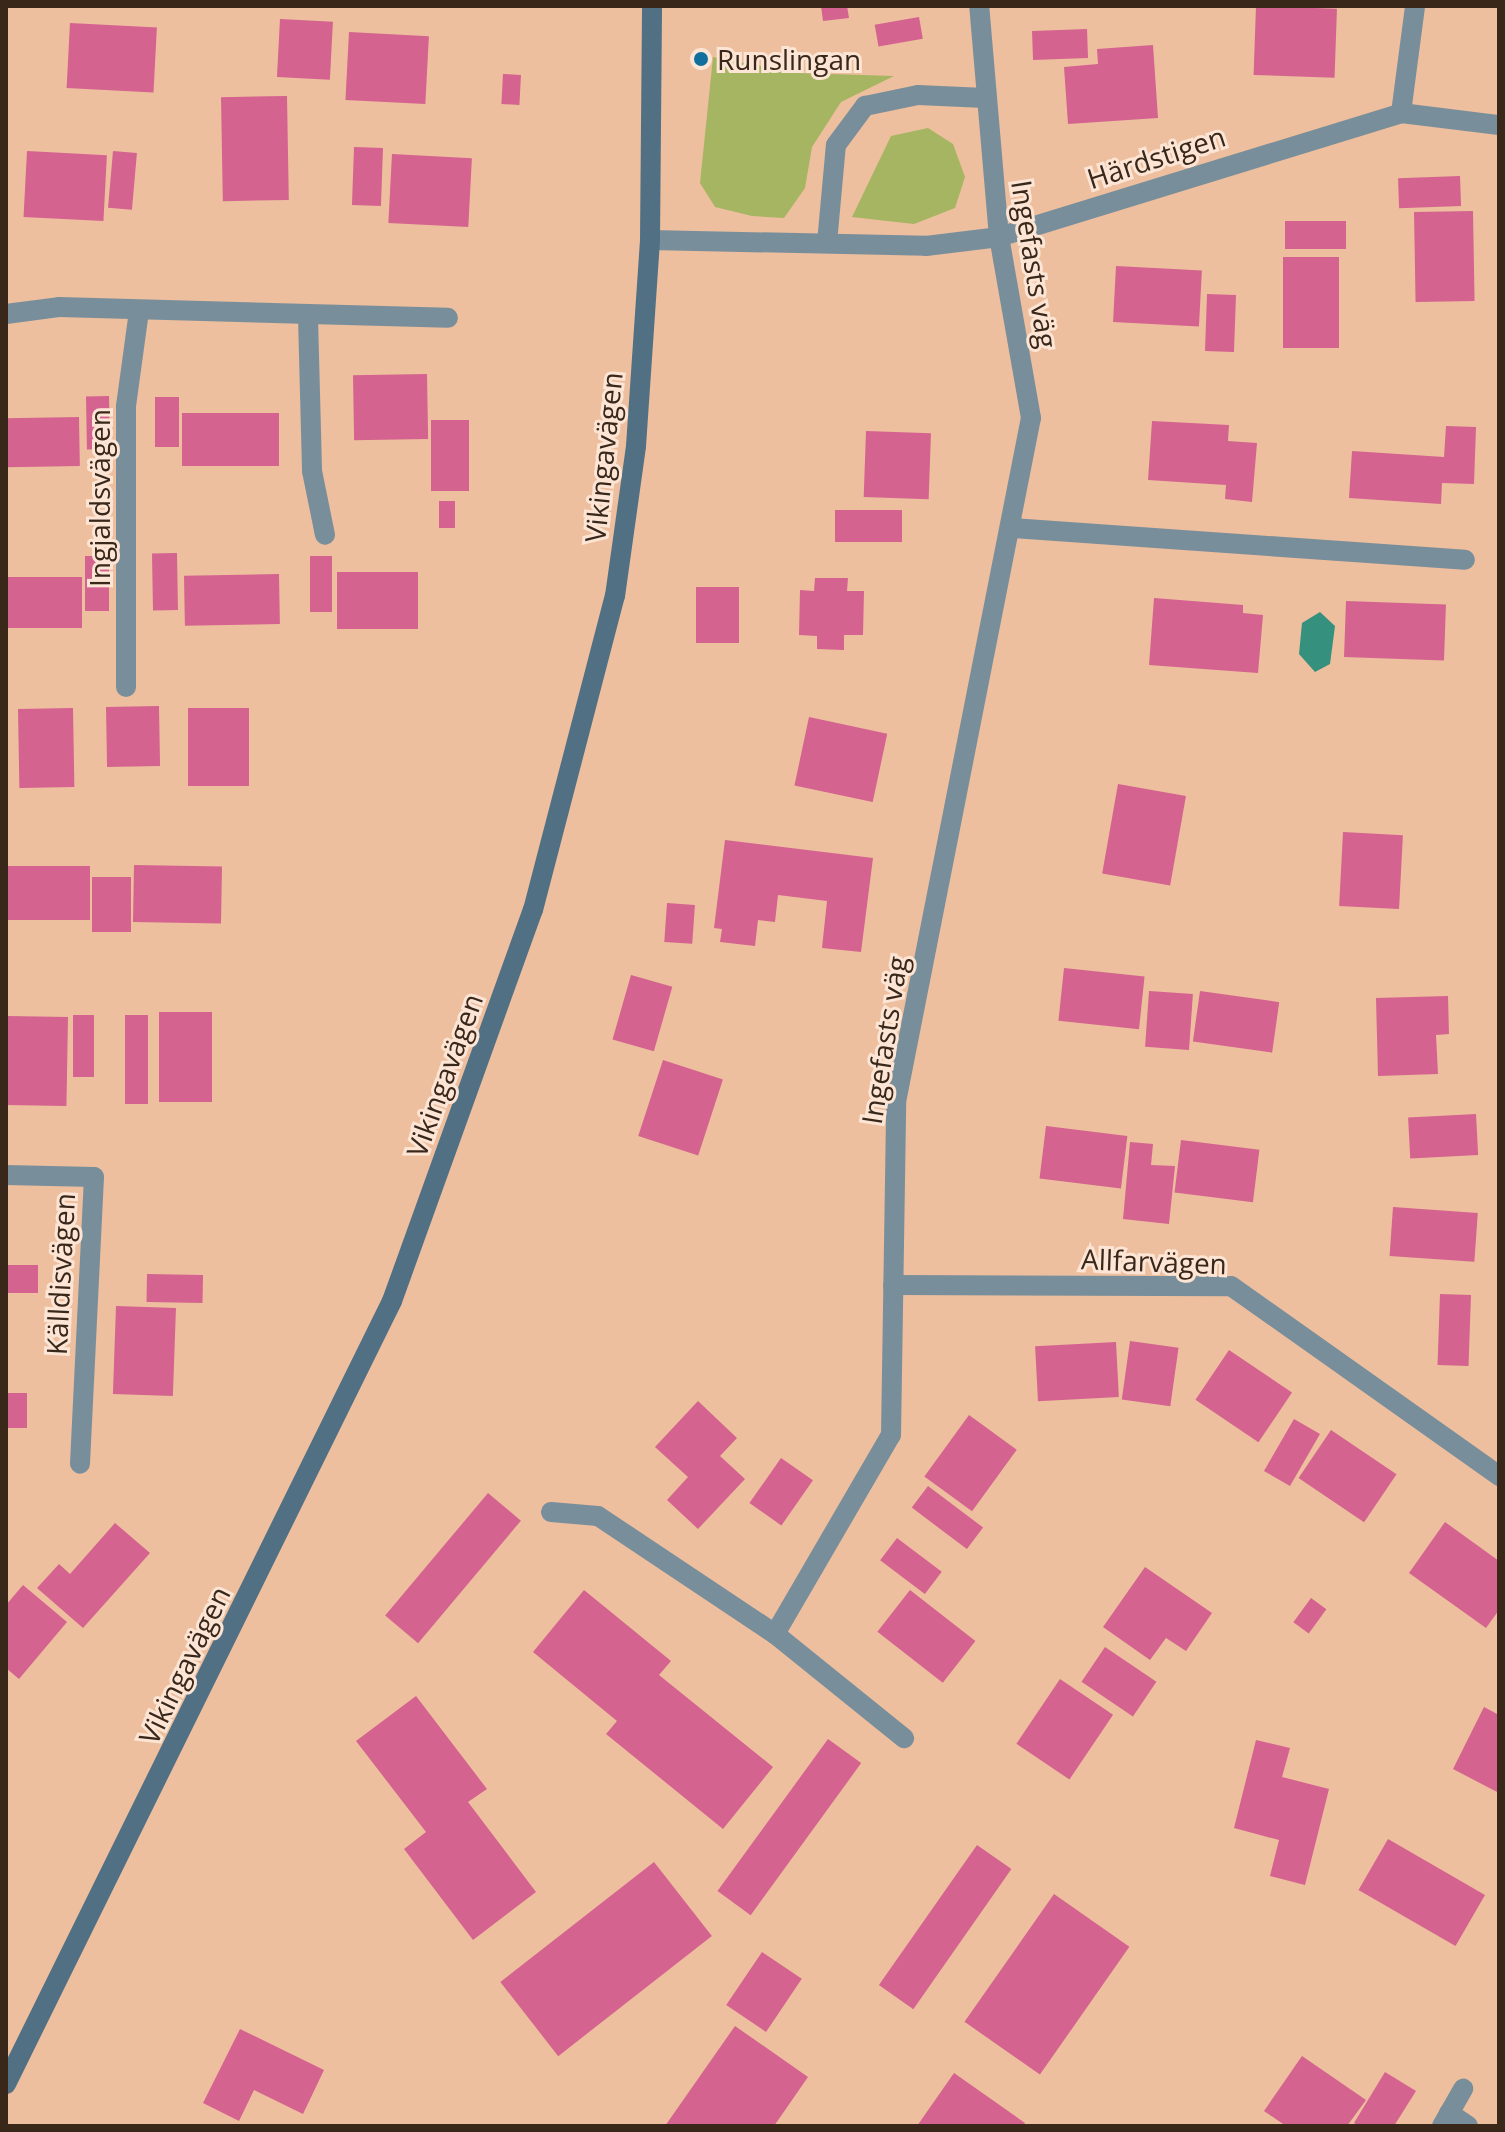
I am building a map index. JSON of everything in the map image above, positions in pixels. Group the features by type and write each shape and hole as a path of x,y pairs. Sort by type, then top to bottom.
{"main road":[{"name":"Vikingavägen","path":"6,2084 392,1301 533,910 615,596 636,446 650,240 652,6"}],"street":[{"name":"Ingefasts väg","path":"775,1634 891,1435 896,1102 1031,418 999,237 979,6"},
{"path":"1401,113 1415,6"},
{"path":"827,243 836,145 865,106 918,95 985,98"},
{"name":"Härdstigen","path":"650,240 926,246 999,237 1401,113 1499,125"},
{"path":"6,314 139,311 448,318"},
{"name":"Ingjaldsvägen","path":"126,687 126,406 139,311"},
{"path":"308,317 312,471 325,535"},
{"path":"1011,528 1465,560"},
{"name":"Källdisvägen","path":"6,1175 94,1177 80,1464"},
{"name":"Allfarvägen","path":"893,1285 1231,1286 1499,1476"},
{"path":"551,1512 598,1516 775,1634 904,1738"},
{"path":"1463,2089 1446,2120 1468,2126"}],"green space":[{"path":"713,57 798,73 894,76 841,102 812,147 805,188 784,218 752,216 715,207 700,183"},
{"path":"928,128 953,144 965,177 955,208 914,224 852,217 891,136"}],"water":[{"path":"1320,612 1335,626 1330,664 1315,672 1299,654 1302,623"}],"building":[{"path":"821,6 847,6 849,18 823,21"},
{"path":"1256,6 1337,9 1335,78 1254,75"},
{"path":"919,17 923,39 879,46 875,25"},
{"path":"280,19 333,22 330,80 277,77"},
{"path":"70,23 157,28 153,92 67,88"},
{"path":"1087,29 1088,58 1033,60 1032,31"},
{"path":"349,32 429,36 425,104 345,100"},
{"path":"1153,45 1158,118 1068,124 1064,67 1098,64 1097,49"},
{"path":"503,74 521,75 519,105 501,104"},
{"path":"287,96 289,200 223,201 221,97"},
{"path":"354,147 383,148 381,206 352,205"},
{"path":"27,151 107,155 103,221 24,217"},
{"path":"113,151 137,153 132,210 108,208"},
{"path":"392,154 472,158 468,227 388,223"},
{"path":"1460,176 1461,206 1399,208 1398,178"},
{"path":"1473,211 1475,301 1416,302 1414,212"},
{"path":"1285,221 1346,221 1346,249 1285,249"},
{"path":"1283,257 1339,257 1339,348 1283,348"},
{"path":"1116,266 1202,271 1199,326 1113,322"},
{"path":"1207,294 1236,295 1234,352 1205,351"},
{"path":"427,374 428,439 354,440 353,375"},
{"path":"86,396 109,396 110,449 87,449"},
{"path":"155,397 179,397 179,447 155,447"},
{"path":"182,413 279,413 279,466 182,466"},
{"path":"79,417 80,466 7,467 6,418"},
{"path":"431,420 469,420 469,491 431,491"},
{"path":"1152,421 1229,425 1228,441 1257,443 1252,502 1225,499 1226,485 1148,480"},
{"path":"1446,426 1476,427 1474,484 1442,483 1441,504 1349,498 1352,451 1444,457"},
{"path":"866,431 931,433 929,499 864,497"},
{"path":"439,501 455,501 455,528 439,528"},
{"path":"835,510 902,510 902,542 835,542"},
{"path":"152,553 177,553 178,610 153,610"},
{"path":"85,556 109,556 109,611 85,611"},
{"path":"310,556 332,556 332,612 310,612"},
{"path":"337,572 418,572 418,629 337,629"},
{"path":"279,574 280,624 185,626 184,576"},
{"path":"6,577 82,577 82,628 6,628"},
{"path":"815,578 848,578 847,591 864,591 863,635 844,635 844,650 817,649 817,636 799,635 800,590 814,591"},
{"path":"696,587 739,587 739,643 696,643"},
{"path":"1154,598 1243,605 1243,613 1263,615 1258,673 1149,665"},
{"path":"1346,601 1446,604 1444,660 1344,657"},
{"path":"159,706 160,766 107,767 106,707"},
{"path":"73,708 74,787 19,788 18,709"},
{"path":"188,708 249,708 249,786 188,786"},
{"path":"809,717 887,734 873,802 794,785"},
{"path":"1118,784 1186,796 1170,886 1102,874"},
{"path":"1343,832 1403,835 1399,909 1339,906"},
{"path":"725,840 873,858 861,952 822,948 827,901 778,895 775,922 758,920 755,946 720,942 722,929 714,928"},
{"path":"134,865 222,867 221,924 133,922"},
{"path":"6,866 90,866 90,920 6,920"},
{"path":"92,877 131,877 131,932 92,932"},
{"path":"667,903 695,905 692,944 664,942"},
{"path":"1064,968 1145,976 1139,1029 1058,1021"},
{"path":"631,975 672,987 654,1051 613,1039"},
{"path":"1149,991 1193,994 1189,1050 1145,1047"},
{"path":"1200,991 1279,1002 1272,1053 1193,1042"},
{"path":"1448,996 1449,1034 1436,1035 1438,1074 1378,1076 1376,998"},
{"path":"159,1012 212,1012 212,1102 159,1102"},
{"path":"73,1015 94,1015 94,1077 73,1077"},
{"path":"125,1015 148,1015 148,1104 125,1104"},
{"path":"7,1016 68,1017 66,1106 6,1105"},
{"path":"663,1060 723,1079 698,1156 638,1136"},
{"path":"1476,1114 1478,1155 1410,1159 1408,1118"},
{"path":"1046,1126 1127,1136 1121,1189 1040,1179"},
{"path":"1181,1140 1259,1150 1253,1202 1175,1193"},
{"path":"1130,1142 1153,1144 1151,1165 1175,1166 1169,1224 1123,1219"},
{"path":"1393,1207 1478,1213 1474,1262 1390,1256"},
{"path":"6,1265 38,1265 38,1293 6,1293"},
{"path":"147,1274 203,1275 203,1303 147,1302"},
{"path":"1440,1294 1471,1295 1469,1366 1438,1365"},
{"path":"116,1306 176,1308 173,1396 113,1394"},
{"path":"1130,1341 1179,1348 1170,1406 1122,1399"},
{"path":"1116,1342 1119,1397 1038,1401 1035,1346"},
{"path":"1229,1350 1292,1392 1258,1442 1195,1400"},
{"path":"6,1393 27,1393 27,1428 6,1428"},
{"path":"698,1401 737,1438 720,1456 745,1479 698,1529 667,1500 688,1477 655,1447"},
{"path":"969,1415 1017,1450 972,1511 924,1476"},
{"path":"1294,1419 1320,1434 1290,1486 1264,1471"},
{"path":"1331,1430 1396,1474 1364,1522 1299,1478"},
{"path":"781,1458 813,1480 781,1525 749,1503"},
{"path":"928,1486 983,1528 967,1549 912,1508"},
{"path":"488,1493 521,1521 418,1643 385,1616"},
{"path":"1445,1522 1499,1561 1499,1610 1486,1628 1409,1573"},
{"path":"115,1523 150,1553 83,1628 37,1588 59,1564 70,1574"},
{"path":"897,1538 942,1572 925,1594 880,1560"},
{"path":"1145,1567 1212,1613 1186,1651 1166,1638 1150,1660 1103,1627"},
{"path":"23,1585 67,1622 19,1679 6,1668 6,1605"},
{"path":"584,1590 671,1661 659,1675 773,1767 723,1829 606,1734 617,1721 533,1652"},
{"path":"910,1590 975,1641 943,1683 877,1632"},
{"path":"1311,1598 1326,1609 1309,1633 1293,1622"},
{"path":"1105,1647 1156,1682 1133,1716 1082,1682"},
{"path":"1060,1679 1113,1715 1069,1779 1016,1744"},
{"path":"416,1696 487,1789 468,1802 536,1892 473,1940 404,1849 426,1832 356,1741"},
{"path":"1484,1707 1499,1715 1499,1793 1453,1769"},
{"path":"828,1739 861,1763 751,1915 717,1891"},
{"path":"1256,1740 1290,1748 1282,1777 1329,1789 1305,1885 1270,1876 1279,1840 1234,1828"},
{"path":"1388,1839 1485,1895 1455,1946 1358,1890"},
{"path":"977,1845 1011,1869 913,2009 879,1985"},
{"path":"654,1862 712,1936 558,2056 500,1982"},
{"path":"1054,1894 1129,1947 1040,2075 965,2022"},
{"path":"762,1952 802,1979 766,2032 726,2005"},
{"path":"735,2026 808,2077 774,2126 665,2126"},
{"path":"240,2029 324,2070 303,2114 254,2090 239,2121 203,2103"},
{"path":"1302,2056 1366,2100 1347,2126 1286,2126 1264,2111"},
{"path":"1385,2072 1416,2091 1394,2126 1359,2126 1354,2123"},
{"path":"954,2073 1025,2123 1023,2126 917,2126"}],"place":[{"name":"Runslingan","path":"701,59"}]}
